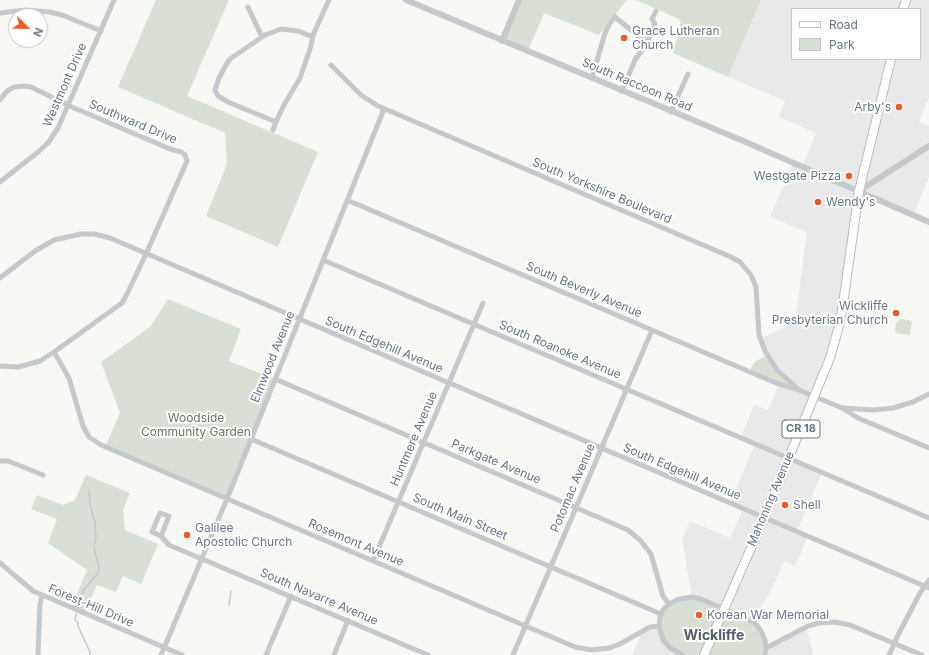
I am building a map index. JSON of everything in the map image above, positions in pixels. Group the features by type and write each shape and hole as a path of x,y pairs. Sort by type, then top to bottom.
{"main road":[{"name":"Mahoning Avenue","path":"704,655 830,358 839,326 858,191 891,60"}],"street":[{"name":"Westmont Drive","path":"0,182 48,143 58,128 114,0"},
{"path":"273,130 284,106 300,78 327,0"},
{"name":"South Raccoon Road","path":"406,0 929,222"},
{"path":"502,41 520,0"},
{"path":"248,7 262,37"},
{"path":"0,13 25,10 50,12 62,15 101,31"},
{"path":"622,91 635,60 647,42 655,24 652,19 656,11"},
{"path":"592,78 605,33 615,17 647,42"},
{"path":"276,122 228,102 218,96 215,90 219,78 230,59 262,37 281,29 298,31 313,37"},
{"name":"South Yorkshire Boulevard","path":"331,65 361,95 384,109 740,262 751,274 756,287 759,335 765,352 777,370 799,390"},
{"path":"671,112 688,74"},
{"name":"Southward Drive","path":"0,100 10,89 24,86 31,87 68,106 170,149 181,152 187,158 187,164 146,254"},
{"name":"Elmwood Avenue","path":"161,655 227,499 384,109"},
{"path":"858,191 929,146"},
{"name":"South Beverly Avenue","path":"347,200 776,383 799,390 842,408"},
{"name":"South Edgehill Avenue","path":"0,278 41,246 54,240 70,236 90,234 104,236 927,587"},
{"path":"0,366 13,367 40,361 122,303 146,254"},
{"name":"South Roanoke Avenue","path":"323,260 929,518"},
{"name":"Huntmere Avenue","path":"373,561 483,303"},
{"name":"Potomac Avenue","path":"513,655 652,330"},
{"name":"Rosemont Avenue","path":"54,352 69,378 83,426 87,434 94,441 575,647 592,650 614,646 650,627 659,626"},
{"name":"Parkgate Avenue","path":"275,379 628,530 640,540 651,554 663,596 669,604"},
{"path":"842,408 873,410 892,408 913,402 929,394"},
{"path":"842,408 858,418 929,448"},
{"name":"South Main Street","path":"251,439 661,614"},
{"path":"0,461 8,461 43,475"},
{"name":"South Navarre Avenue","path":"161,536 169,545 428,655"},
{"name":"Forest-Hill Drive","path":"0,563 29,588 42,596 182,655"},
{"path":"889,655 920,593 927,587 929,580"},
{"path":"38,655 40,604 42,596"},
{"path":"266,655 291,596"},
{"path":"683,655 674,651 666,643 659,626 661,614 669,604 679,599 692,597 724,609 756,624 763,634 766,648 765,655"},
{"path":"334,655 348,620"},
{"path":"766,648 808,626 819,623 835,622 850,624 922,655"}],"shaded area":[{"path":"761,0 929,0 929,97 919,122 929,126 929,177 913,215 859,191 839,326 789,458 822,472 797,531 808,536 795,566 784,561 772,589 752,621 692,597 682,540 690,521 730,538 743,509 730,503 755,444 741,437 754,405 768,410 779,384 777,370 760,339 795,322 807,232 770,217 793,164 802,167 816,133 779,117 785,101 728,77"},
{"path":"659,626 683,655 632,655 642,632"},
{"path":"806,628 813,653 812,655 765,655 766,648"}],"green space":[{"path":"156,0 229,0 187,96 318,152 278,247 206,216 227,164 225,133 118,87"},
{"path":"519,0 627,0 599,35 544,13 528,51 502,41"},
{"path":"636,0 761,0 728,77 673,53 681,20"},
{"name":"Woodside Community Garden","path":"168,299 241,329 229,361 275,379 227,499 105,447 120,413 101,362 150,327"},
{"path":"901,319 912,321 910,335 895,333 896,323"},
{"path":"767,355 769,359 799,390 749,371 755,362"},
{"path":"86,475 130,493 123,510 125,530 158,544 141,584 123,576 116,592 97,585 85,613 71,608 87,570 48,543 57,519 31,509 37,495 63,505 75,500"},
{"path":"692,597 743,617 761,631 765,655 683,655 663,640 660,617 669,604"}],"waterway":[{"path":"79,604 83,591 98,573 99,567 95,553 95,523 90,504 89,490"},
{"path":"229,605 231,591"},
{"path":"76,614 75,620 78,623 90,655"}],"place":[{"name":"Grace Lutheran Church","path":"624,38"},
{"name":"Arby's","path":"899,107"},
{"name":"Westgate Pizza","path":"849,176"},
{"name":"Wendy's","path":"818,202"},
{"name":"Wickliffe Presbyterian Church","path":"896,313"},
{"name":"Shell","path":"785,505"},
{"name":"Galilee Apostolic Church","path":"187,535"},
{"name":"Korean War Memorial","path":"699,615"}],"district":[{"name":"Wickliffe","path":"714,636"}]}
